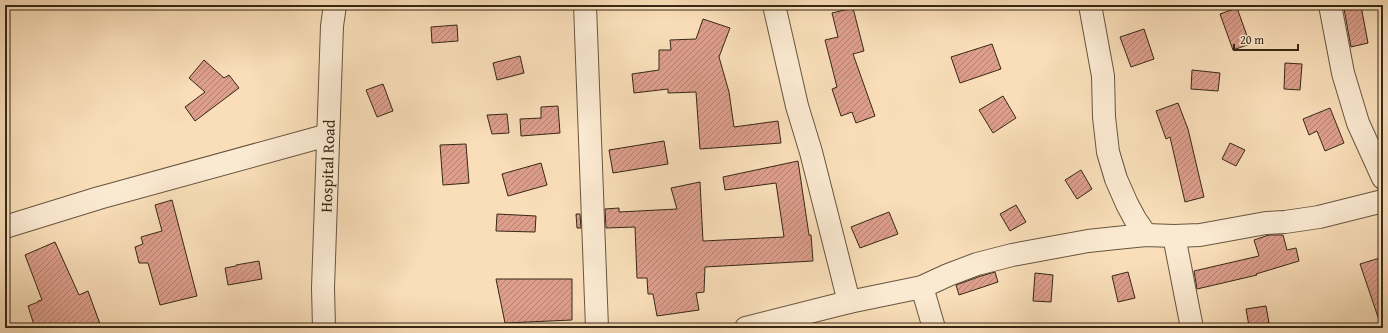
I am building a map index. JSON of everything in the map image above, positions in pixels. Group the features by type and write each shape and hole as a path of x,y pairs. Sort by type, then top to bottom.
{"street":[{"name":"Hospital Road","path":"324,328 323,288 328,135 332,26 335,5"},
{"path":"585,5 597,328"},
{"path":"774,5 797,106 811,152 849,302"},
{"path":"1090,5 1103,76 1104,117 1108,152 1116,179 1127,204 1146,235"},
{"path":"1330,5 1343,74 1358,123 1383,178"},
{"path":"5,227 99,198 328,135"},
{"path":"746,328 849,302 922,287 977,264 1012,255 1088,241 1146,235 1200,235 1266,223 1286,222 1319,217 1383,201"},
{"path":"1174,236 1192,328"},
{"path":"922,287 934,328"}],"building":[{"path":"1361,6 1368,43 1351,47 1344,9"},
{"path":"853,8 864,51 853,54 875,116 856,123 852,112 841,116 832,89 837,87 825,40 838,37 832,13"},
{"path":"1237,8 1250,44 1233,50 1220,14"},
{"path":"703,19 730,28 719,57 729,92 734,127 778,121 781,143 700,149 696,92 668,93 668,89 634,93 632,74 659,70 659,50 671,50 670,40 696,39"},
{"path":"457,25 458,41 432,43 431,27"},
{"path":"1144,29 1154,59 1131,67 1120,37"},
{"path":"992,44 1001,69 960,83 951,57"},
{"path":"520,56 524,73 497,80 493,63"},
{"path":"204,60 224,78 229,75 239,88 195,121 185,107 205,92 189,78"},
{"path":"1285,63 1302,64 1300,90 1284,89"},
{"path":"1192,70 1220,73 1218,91 1191,89"},
{"path":"383,84 393,111 377,117 366,90"},
{"path":"1003,96 1016,118 993,133 979,110"},
{"path":"1178,103 1188,129 1204,197 1185,202 1170,137 1166,139 1156,111"},
{"path":"558,106 560,133 521,136 520,119 541,118 541,107"},
{"path":"1330,108 1344,143 1325,151 1317,131 1309,135 1303,119"},
{"path":"507,114 509,133 492,134 487,115"},
{"path":"664,141 668,164 613,173 609,150"},
{"path":"1230,143 1245,150 1236,166 1222,159"},
{"path":"466,144 469,183 443,185 440,145"},
{"path":"798,161 809,235 811,235 813,261 705,267 704,292 696,293 699,310 657,316 653,294 648,294 647,278 637,278 635,227 606,228 605,209 619,208 619,212 677,209 671,188 700,182 703,241 784,237 776,183 725,190 723,177"},
{"path":"541,163 547,185 508,196 502,174"},
{"path":"1081,170 1092,189 1077,199 1065,180"},
{"path":"172,200 197,296 160,305 148,263 139,263 135,247 143,244 141,237 162,231 155,205"},
{"path":"1016,205 1026,222 1010,231 1000,214"},
{"path":"889,212 898,234 860,248 851,227"},
{"path":"497,214 536,216 535,232 496,231"},
{"path":"576,214 580,214 581,228 577,228"},
{"path":"1269,235 1283,235 1287,250 1296,248 1299,261 1256,274 1257,275 1197,289 1194,271 1259,256 1254,240"},
{"path":"55,242 79,295 88,291 100,324 90,328 35,328 28,306 42,300 25,255"},
{"path":"1383,257 1383,322 1380,323 1360,264"},
{"path":"259,261 262,279 228,285 225,268"},
{"path":"995,272 998,282 959,295 956,285"},
{"path":"1128,272 1135,298 1118,302 1112,276"},
{"path":"1035,273 1053,275 1051,302 1033,301"},
{"path":"496,279 572,279 572,320 505,323"},
{"path":"1266,306 1269,323 1249,326 1246,309"}]}
